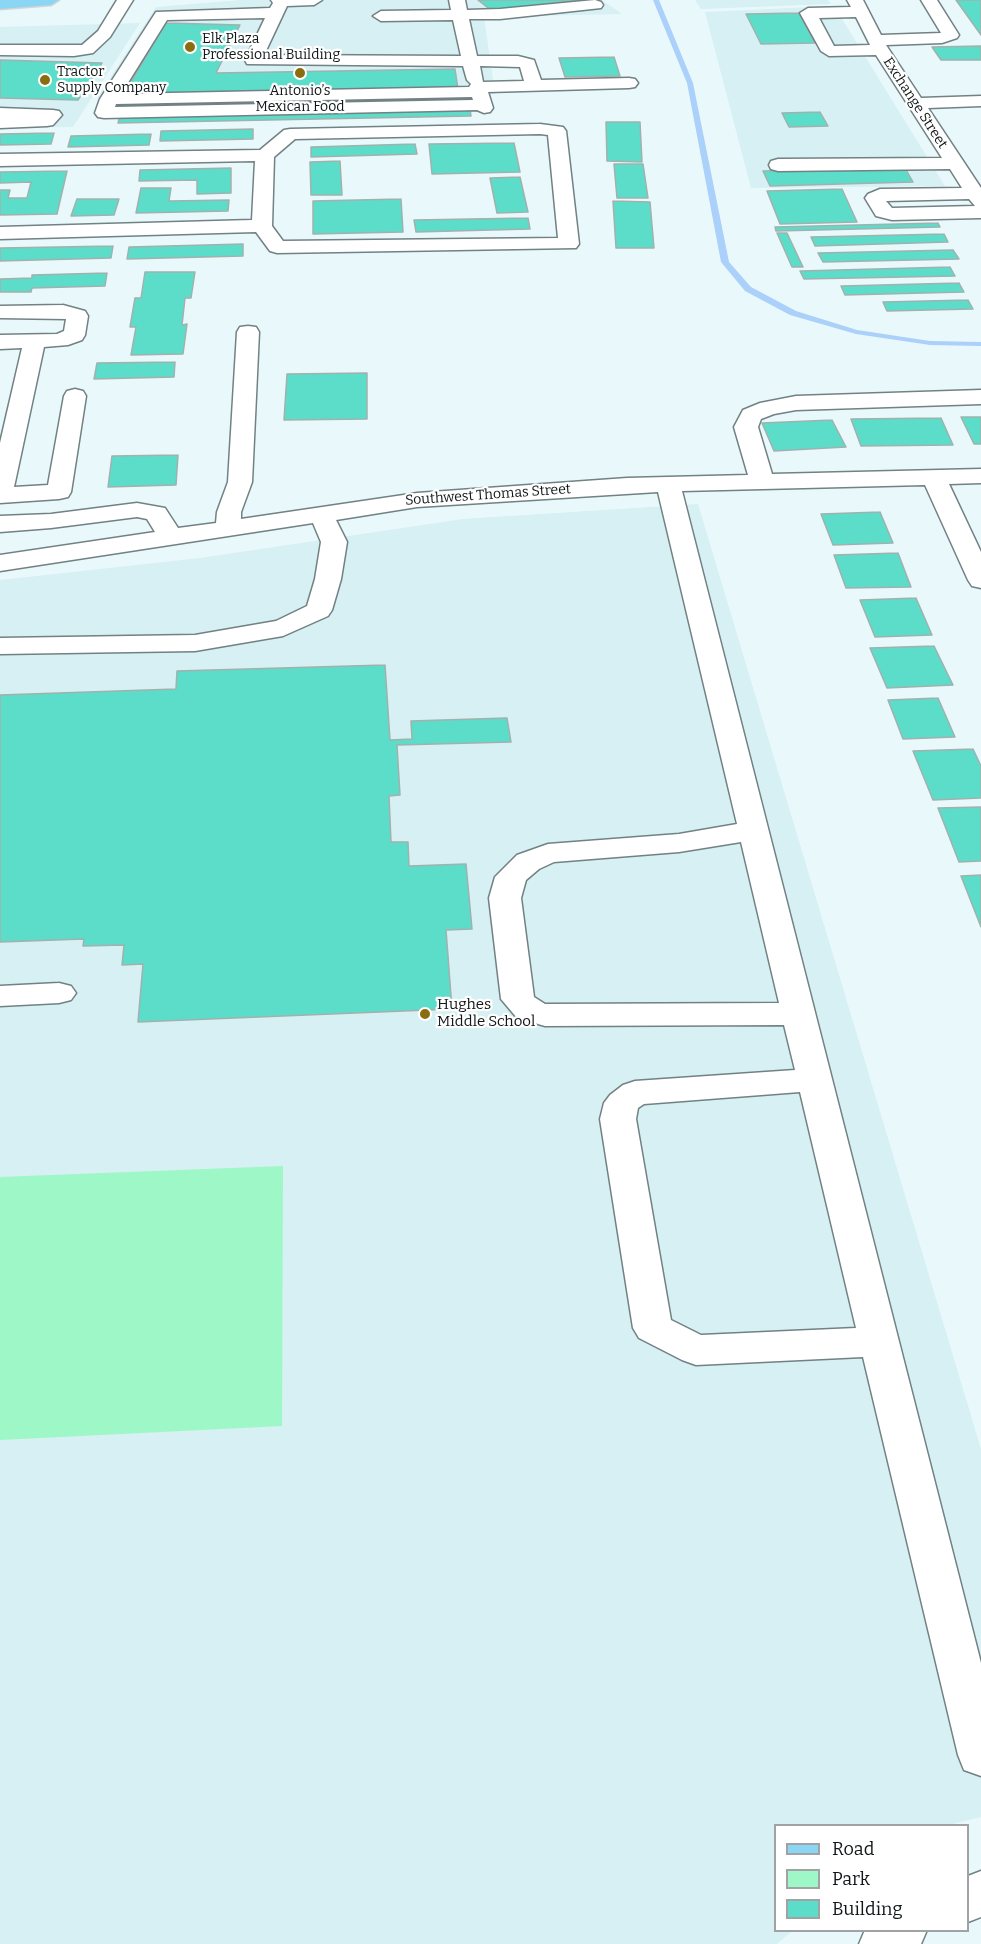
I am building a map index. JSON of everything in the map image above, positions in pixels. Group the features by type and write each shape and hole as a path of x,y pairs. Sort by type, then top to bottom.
{"main road":[{"path":"0,4 51,0"}],"street":[{"path":"0,50 87,49 104,33 125,0"},
{"path":"314,0 162,15 106,106 100,125 458,118"},
{"path":"387,0 381,19 500,14 595,6"},
{"path":"859,6 807,13 829,51 942,38 951,35 929,0"},
{"path":"279,5 253,60 524,62 528,64 533,84"},
{"name":"Exchange Street","path":"859,6 879,45 953,163 978,197"},
{"path":"460,14 470,61 490,130"},
{"path":"74,34 104,33"},
{"path":"0,35 28,34"},
{"path":"106,106 480,95 533,84 629,83"},
{"path":"916,103 981,101"},
{"path":"0,113 53,115 47,121 0,123"},
{"path":"0,160 265,155 290,134 540,129 557,131 569,244 277,247 261,226 265,155"},
{"path":"778,165 953,163"},
{"path":"978,197 880,195 875,198 883,212 892,214 981,212"},
{"path":"0,233 261,226"},
{"path":"0,312 63,310 77,316 74,335 60,340 0,342"},
{"path":"229,528 229,512 240,482 248,332"},
{"path":"34,342 0,496 59,492 75,396"},
{"path":"762,482 746,427 751,415 760,411 796,403 981,396"},
{"name":"Southwest Thomas Street","path":"0,563 417,500 668,484 981,476"},
{"path":"934,477 981,580"},
{"path":"668,484 981,1755"},
{"path":"0,524 51,521 137,510 156,513 171,537"},
{"path":"0,646 195,643 283,628 319,610 328,579 334,542 321,514"},
{"path":"753,831 680,843 548,853 528,862 511,877 505,898 518,999 529,1011 545,1015 798,1014"},
{"path":"0,996 58,993"},
{"path":"814,1080 635,1093 622,1103 618,1119 653,1328 696,1350 879,1342"},
{"path":"884,1944 899,1932"}],"shaded area":[{"path":"241,0 602,0 622,14 484,17 495,94 97,98 156,7"},
{"path":"695,0 828,0 831,4 701,9"},
{"path":"834,6 945,186 751,188 705,12"},
{"path":"140,23 73,127 0,128 0,27"},
{"name":"Hughes Middle School","path":"698,504 981,1449 981,1817 952,1824 774,1824 774,1932 791,1932 777,1944 0,1944 0,580 200,558 463,519"}],"green space":[{"path":"283,1166 282,1426 0,1440 0,1177"}],"building":[{"path":"478,0 594,0 595,1 492,11"},
{"path":"956,0 981,0 981,35"},
{"path":"799,13 815,43 761,44 746,14"},
{"name":"Elk Plaza Professional Building","path":"166,23 240,25 216,73 455,69 458,89 123,95"},
{"path":"981,46 981,60 941,60 932,47"},
{"path":"614,57 620,76 565,77 559,58"},
{"name":"Tractor Supply Company","path":"0,60 102,63 78,100 0,98"},
{"path":"458,96 459,103 129,108 131,102"},
{"path":"470,109 471,116 118,123 120,115"},
{"path":"820,112 828,126 789,127 782,113"},
{"path":"606,122 640,122 642,162 607,161"},
{"path":"253,129 253,139 160,141 161,131"},
{"path":"54,133 51,144 0,145 0,134"},
{"path":"151,134 149,145 68,147 71,136"},
{"path":"514,143 520,172 432,174 429,144"},
{"path":"415,144 417,154 311,157 311,147"},
{"path":"340,161 342,195 311,195 310,162"},
{"path":"614,164 643,164 648,198 617,198"},
{"path":"231,168 231,193 197,194 197,180 139,181 140,170"},
{"path":"905,168 913,182 770,186 763,171"},
{"path":"67,171 57,214 0,215 0,190 10,190 8,198 27,198 31,182 0,183 0,172"},
{"path":"520,177 528,212 497,213 490,178"},
{"path":"141,188 171,188 169,201 229,200 228,211 136,213"},
{"path":"842,189 857,222 780,224 767,191"},
{"path":"77,199 119,199 114,215 71,216"},
{"path":"401,199 403,232 313,234 313,201"},
{"path":"613,201 650,202 654,248 616,248"},
{"path":"528,218 530,229 416,232 414,220"},
{"path":"938,223 940,227 776,231 775,227"},
{"path":"777,233 787,233 803,267 792,267"},
{"path":"944,234 948,242 815,246 811,237"},
{"path":"243,244 243,256 127,259 129,247"},
{"path":"113,246 111,258 0,261 0,248"},
{"path":"953,250 959,259 823,262 818,253"},
{"path":"950,267 955,276 804,279 800,271"},
{"path":"145,272 195,272 191,298 185,298 182,325 187,324 183,354 131,355 136,327 130,327 135,298 141,298"},
{"path":"107,273 105,286 32,288 31,292 0,292 0,279 32,278 32,275"},
{"path":"959,283 964,292 845,295 841,286"},
{"path":"968,300 973,309 887,311 883,302"},
{"path":"175,362 174,377 94,379 97,363"},
{"path":"367,373 367,419 284,420 287,374"},
{"path":"961,417 981,417 981,444 974,444"},
{"path":"941,418 953,445 861,446 851,419"},
{"path":"832,420 846,447 774,451 762,423"},
{"path":"178,455 176,485 108,487 112,456"},
{"path":"880,512 893,543 833,545 821,514"},
{"path":"898,553 911,587 846,588 834,555"},
{"path":"916,598 932,635 875,637 860,600"},
{"path":"934,646 953,685 887,688 870,648"},
{"path":"385,665 390,740 412,739 411,721 507,718 511,742 397,745 400,795 389,796 391,842 408,842 409,866 466,864 472,929 446,930 452,1009 138,1022 143,964 122,965 124,945 83,946 84,939 0,942 0,695 176,689 177,671"},
{"path":"938,698 955,737 903,739 888,700"},
{"path":"973,749 981,766 981,798 933,800 913,751"},
{"path":"981,807 981,861 959,862 938,808"},
{"path":"981,875 981,927 961,876"}],"waterway":[{"path":"656,0 690,83 725,262 748,289 793,313 856,332 930,343 981,344"}],"place":[{"name":"Elk Plaza Professional Building","path":"190,47"},
{"name":"Antonio’s Mexican Food","path":"300,73"},
{"name":"Tractor Supply Company","path":"45,80"},
{"name":"Hughes Middle School","path":"425,1014"}]}
